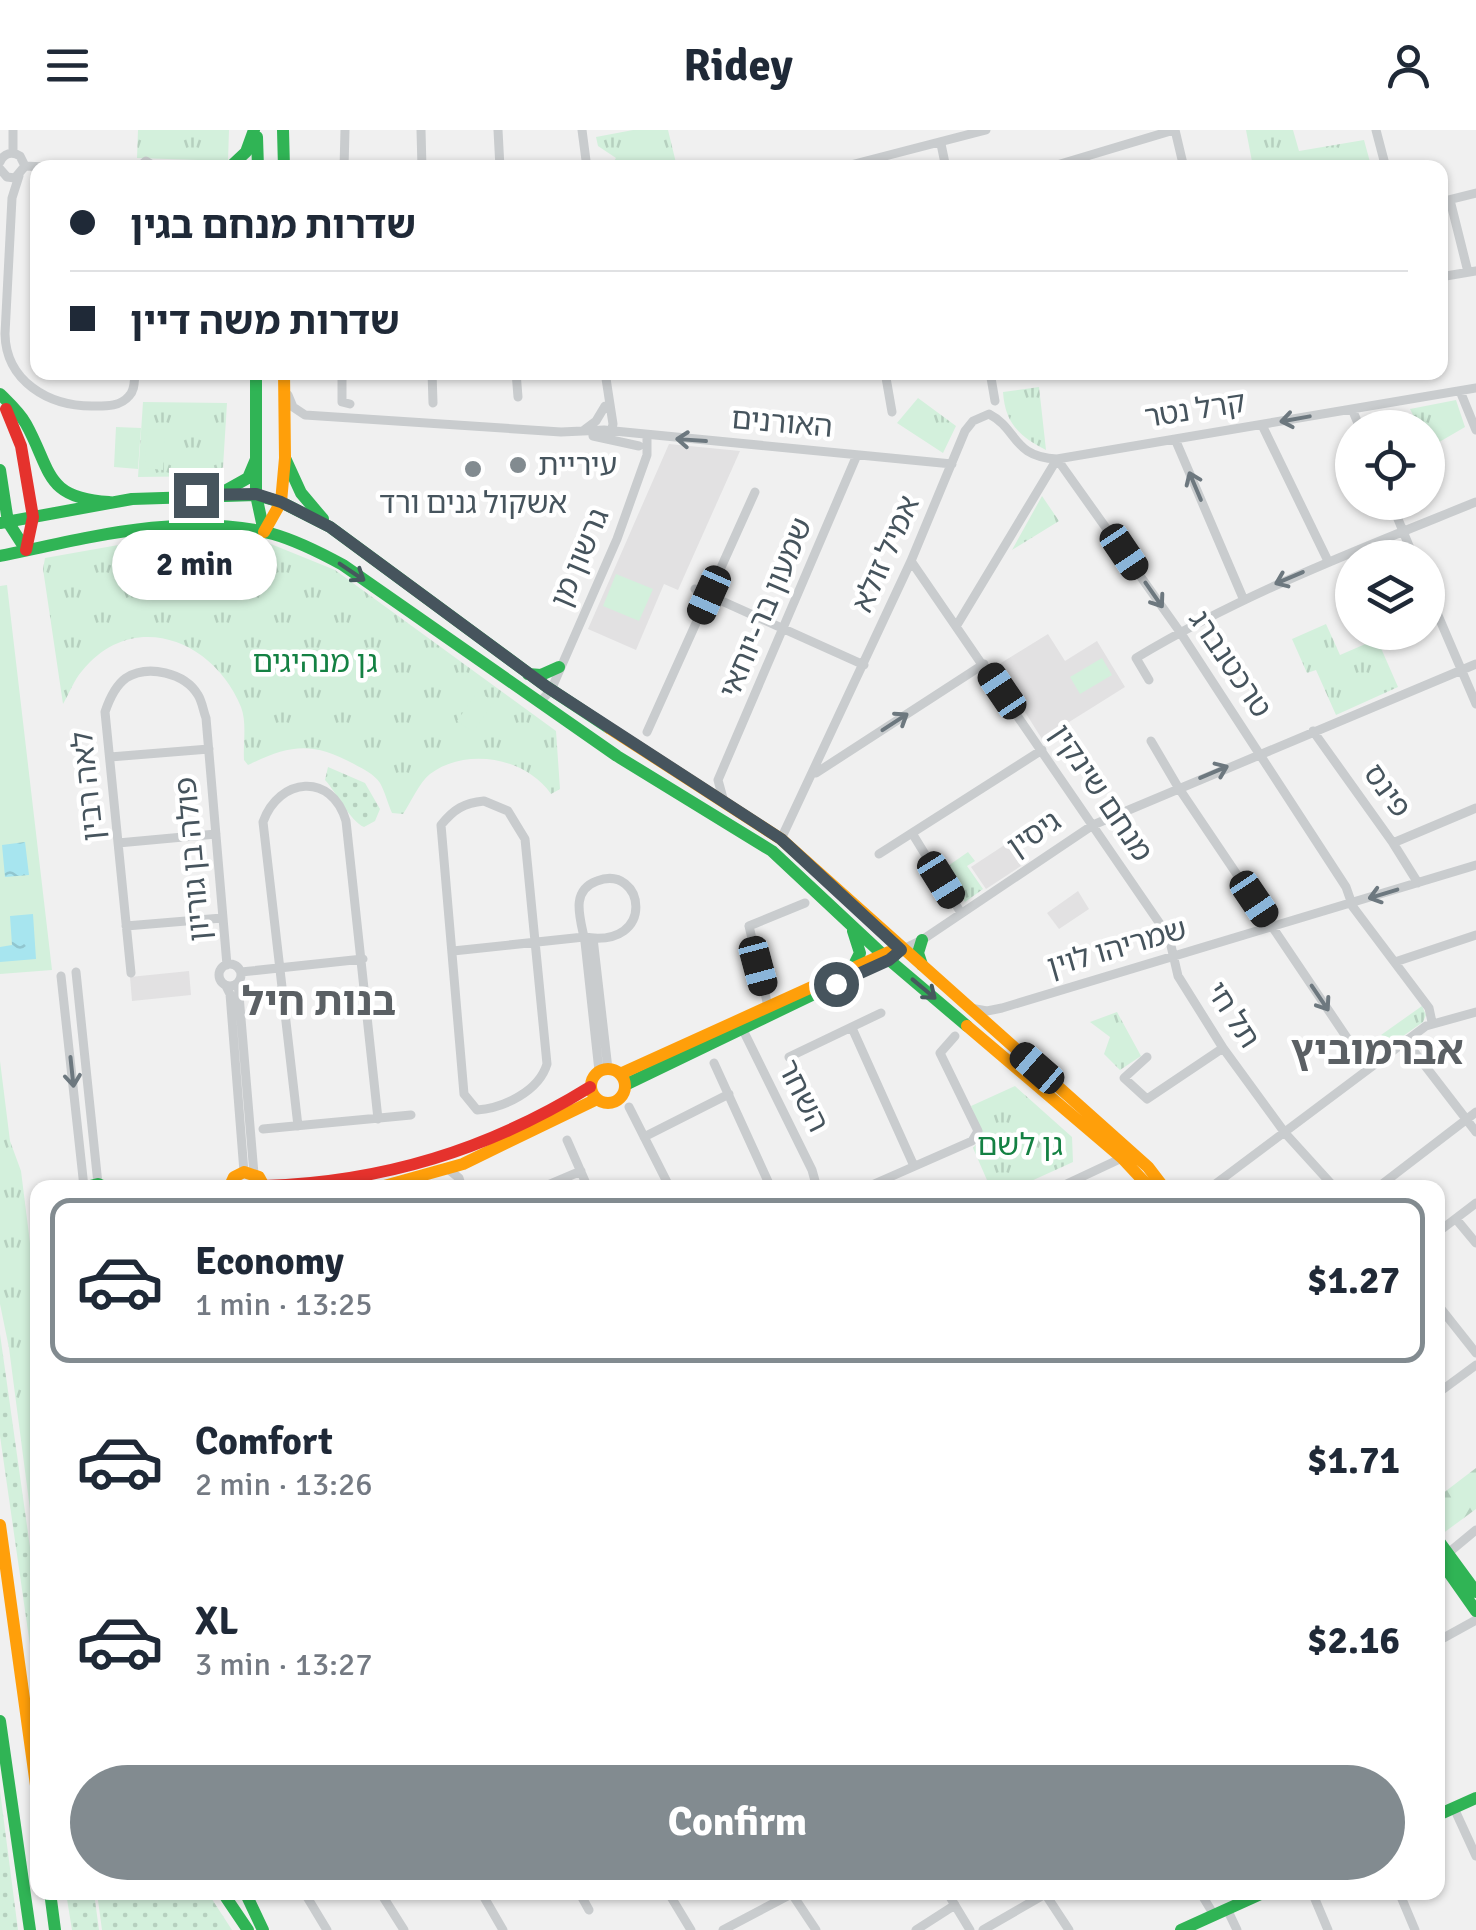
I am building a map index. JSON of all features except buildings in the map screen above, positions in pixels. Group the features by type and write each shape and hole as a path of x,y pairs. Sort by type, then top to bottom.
{"main road":[{"path":"241,160 252,145 256,130"},
{"path":"256,130 258,160"},
{"path":"284,130 284,160"},
{"path":"256,380 256,494 264,532"},
{"path":"264,532 281,502 284,380"},
{"path":"0,397 24,420 58,488 84,500 109,502"},
{"path":"0,397 17,431 34,516 26,550"},
{"path":"285,458 301,493 330,527"},
{"path":"217,495 248,478 256,459"},
{"path":"0,470 4,523 26,550"},
{"path":"4,523 109,502 176,495 256,494 330,527 528,674 781,839 1158,1180"},
{"path":"0,556 90,536 159,529 264,532 320,552 617,756 772,851 885,956 1122,1158 1143,1180"},
{"path":"528,674 541,675 560,666"},
{"path":"844,918 859,941 860,953 854,965"},
{"path":"922,940 918,957 925,970"},
{"path":"613,1075 854,965 901,950"},
{"path":"613,1075 616,1100 607,1103 594,1093 592,1078 613,1075 742,1028 885,956"},
{"path":"427,1180 458,1175 594,1093"},
{"path":"352,1180 472,1149 594,1093"},
{"path":"233,1180 250,1173 257,1180"},
{"path":"0,1525 30,1742"},
{"path":"1445,1562 1476,1592"},
{"path":"1445,1564 1476,1611"},
{"path":"0,1721 27,1930"},
{"path":"1445,1813 1476,1798"},
{"path":"51,1900 55,1930"},
{"path":"233,1900 248,1930"},
{"path":"235,1900 262,1930"},
{"path":"1181,1930 1247,1900"}],"street":[{"path":"13,130 13,153"},
{"path":"344,160 345,130"},
{"path":"421,130 422,160"},
{"path":"498,130 500,160"},
{"path":"872,160 986,130"},
{"path":"1074,160 1175,130 1182,160"},
{"path":"1376,130 1384,160"},
{"path":"586,131 587,160"},
{"path":"941,144 944,160"},
{"path":"0,162 4,155 13,153 23,158 25,166 12,198 5,348 14,371 32,390 79,406 121,402 133,391 134,380"},
{"path":"25,166 30,166"},
{"path":"2,172 11,178 19,176"},
{"path":"2,172 12,198"},
{"path":"1448,200 1476,193"},
{"path":"1448,209 1472,272"},
{"path":"284,380 293,407 305,416 608,433"},
{"path":"342,380 342,402 350,404"},
{"path":"432,380 433,402"},
{"path":"517,380 518,397"},
{"path":"605,380 608,433"},
{"path":"886,380 892,412"},
{"path":"991,380 995,401"},
{"name":"קרל נטר","path":"1352,410 1476,388"},
{"path":"1460,391 1476,430"},
{"path":"606,393 608,433"},
{"path":"584,430 596,422 605,406"},
{"name":"קרל נטר","path":"1057,459 1335,413"},
{"name":"אמיל זולא","path":"781,839 814,775 973,421 989,414 1027,452 1057,459"},
{"path":"1262,425 1328,561"},
{"path":"566,432 608,433"},
{"name":"האורנים","path":"608,433 643,441 952,464"},
{"path":"1174,439 1244,598"},
{"name":"גרשון מן","path":"539,703 560,666 617,539 641,469 643,441"},
{"name":"שמעון בר-יוחאי","path":"718,780 857,455"},
{"path":"957,625 1057,459"},
{"name":"טרכטנברג","path":"1057,459 1180,632 1346,887 1352,903 1429,1008 1432,1022"},
{"path":"647,732 756,492"},
{"path":"1148,680 1136,658 1180,632 1328,561 1476,502"},
{"path":"1398,520 1407,540"},
{"name":"מנחם שינקין","path":"911,561 1169,937 1174,958"},
{"path":"695,588 864,665"},
{"path":"1445,637 1476,704"},
{"path":"814,775 984,664"},
{"name":"גיסין","path":"901,950 922,940 1093,824 1476,664"},
{"name":"לאה רבין","path":"131,972 106,712 110,697 125,678 155,671 187,682 199,696 209,749"},
{"name":"פינס","path":"1312,731 1418,883"},
{"path":"832,733 841,748 849,752"},
{"path":"1152,741 1178,787 1368,1068"},
{"path":"110,757 209,749"},
{"name":"פולה בן גוריון","path":"209,749 227,964"},
{"path":"879,854 1042,750"},
{"path":"698,786 718,780 724,802"},
{"path":"298,1126 263,822 278,796 292,788 314,786 327,791 341,806 363,959 378,1118"},
{"path":"484,801 508,811 525,839 535,942 544,1073 507,1103 477,1110 464,1094 440,825 466,803 484,801"},
{"path":"1393,843 1476,808"},
{"path":"118,842 216,834"},
{"path":"912,834 962,913"},
{"name":"שמריהו לוין","path":"970,1008 1002,1008 1474,869"},
{"path":"454,952 535,942 588,938 622,934 634,921 637,903 633,892 620,881 602,879 585,888 578,906 588,938 613,1075"},
{"path":"768,1006 749,926 805,903"},
{"path":"126,926 222,918"},
{"path":"1395,962 1476,935"},
{"name":"תל חי","path":"1174,958 1178,976 1223,1048 1285,1133 1328,1180"},
{"path":"241,972 363,959"},
{"path":"241,972 234,964 227,964 219,977 230,994 250,1173"},
{"path":"76,972 93,1180"},
{"path":"241,972 236,993 250,1173"},
{"path":"61,976 92,1180"},
{"path":"226,986 238,984"},
{"name":"שמריהו לוין","path":"986,1023 1002,1008"},
{"path":"1221,1180 1432,1022 1476,1012"},
{"path":"789,1057 882,1013"},
{"path":"984,1040 986,1023"},
{"name":"השחר","path":"742,1028 815,1180"},
{"path":"852,1028 914,1166"},
{"path":"883,1180 972,1141 978,1131 940,1053 955,1036"},
{"path":"1406,1041 1476,1132"},
{"path":"1147,1057 1124,1078 1146,1099 1223,1048"},
{"path":"714,1062 767,1180"},
{"path":"644,1137 729,1094"},
{"path":"629,1107 666,1180"},
{"path":"1387,1180 1476,1112"},
{"path":"263,1129 412,1116"},
{"path":"567,1140 585,1180"},
{"path":"1100,1167 1105,1158 1103,1142"},
{"path":"1074,1180 1122,1158"},
{"path":"560,1180 581,1172"},
{"path":"569,1176 577,1180"},
{"path":"1445,1227 1476,1203"},
{"path":"1456,1219 1476,1244"},
{"path":"1445,1314 1476,1353"},
{"path":"1445,1389 1476,1365"},
{"path":"1445,1553 1476,1530"},
{"path":"1445,1637 1476,1620"},
{"path":"1456,1811 1476,1856"},
{"path":"309,1900 327,1930"},
{"path":"385,1900 404,1930"},
{"path":"487,1900 504,1930"},
{"path":"583,1900 589,1910"},
{"path":"673,1900 689,1927 673,1930"},
{"path":"729,1928 781,1900"},
{"path":"798,1900 816,1930"},
{"path":"952,1900 970,1930"},
{"path":"983,1930 1032,1900"},
{"path":"1049,1900 1069,1930"},
{"path":"1208,1900 1237,1930"},
{"path":"1315,1900 1328,1930"},
{"path":"1402,1900 1415,1930"},
{"path":"916,1930 955,1905"}],"shaded area":[{"path":"669,444 740,451 678,590 664,584 636,650 588,629"},
{"path":"1048,634 1065,661 1097,641 1125,687 1042,739 996,666"},
{"path":"1006,844 1021,866 986,889 971,867"},
{"path":"1078,891 1089,909 1059,929 1047,913"},
{"path":"189,971 191,995 132,1001 130,977"}],"green space":[{"path":"138,130 229,130 228,160 137,158"},
{"path":"633,130 668,130 675,160 615,160 598,146 596,137"},
{"path":"1246,130 1293,130 1299,151 1364,140 1369,160 1252,160"},
{"path":"1039,387 1046,450 1015,427 1003,392"},
{"path":"918,398 956,426 943,453 897,423"},
{"path":"1456,400 1465,427 1445,439 1445,410 1410,409"},
{"path":"143,402 227,403 223,467 216,476 138,477"},
{"path":"116,427 141,428 138,469 114,467"},
{"path":"147,429 165,430 163,470 145,468"},
{"path":"1042,496 1059,521 1012,550"},
{"name":"גן מנהיגים","path":"261,540 335,570 556,731 560,789 551,794 540,781 511,764 460,761 430,774 403,814 392,813 380,783 372,774 325,752 289,750 248,765 244,760 243,713 229,684 212,664 170,640 148,637 125,641 102,652 79,675 63,704 43,569 45,558 124,544"},
{"path":"616,574 653,589 639,621 603,606"},
{"path":"7,585 52,970 0,974 0,586"},
{"path":"1326,624 1340,655 1352,650 1382,650 1398,687 1336,715 1316,670 1307,673 1292,639"},
{"path":"1102,658 1112,675 1080,694 1070,677"},
{"path":"478,691 494,702 473,732 457,721"},
{"path":"328,767 365,783 380,809 375,821 364,827 354,819 325,780"},
{"path":"968,852 975,861 967,866 983,889 965,902 942,870"},
{"path":"1422,1006 1426,1015 1423,1022 1389,1046 1381,1035"},
{"path":"1117,1012 1141,1056 1120,1070 1104,1054 1110,1037 1090,1022"},
{"path":"0,1061 10,1141 21,1171 30,1243 30,1509 0,1304"},
{"name":"גן לשם","path":"1015,1086 1072,1137 1073,1162 1033,1180 987,1180 973,1148 983,1136 971,1106"},
{"path":"0,1334 30,1547 30,1645 0,1436"},
{"path":"1476,1468 1476,1509 1445,1532 1445,1492"},
{"path":"0,1791 18,1930 0,1930"},
{"path":"67,1900 95,1900 99,1930 72,1930"},
{"path":"98,1900 213,1900 232,1930 102,1930"}],"water":[{"path":"25,842 29,875 5,877 2,845"},
{"path":"33,914 36,959 0,962 0,947 12,945 10,916"}],"traffic: fast":[{"path":"238,160 246,152 254,130"},
{"path":"283,130 284,160"},
{"path":"257,137 258,160"},
{"path":"256,380 256,495 264,532"},
{"path":"0,394 24,420 61,488 72,495 109,502"},
{"path":"285,458 301,493 323,519"},
{"path":"223,492 248,478 256,459"},
{"path":"0,470 8,522 26,550"},
{"path":"0,523 132,499 256,495 281,502 330,527 609,728"},
{"path":"0,556 136,530 205,525 273,534 318,552 343,565 617,756 772,851 881,953 967,1026"},
{"path":"528,674 541,675 559,667"},
{"path":"853,931 860,953 854,965"},
{"path":"922,940 918,953 922,965"},
{"path":"625,1085 895,955"},
{"path":"1445,1550 1476,1592"},
{"path":"1445,1567 1476,1611"},
{"path":"0,1721 30,1930"},
{"path":"1445,1812 1476,1798"},
{"path":"51,1900 55,1930"},
{"path":"228,1900 248,1930"},
{"path":"249,1900 263,1930"},
{"path":"1181,1930 1247,1900"}],"traffic: slow":[{"path":"264,532 281,502 284,380"},
{"path":"609,728 781,839 1158,1180"},
{"path":"620,1074 889,952"},
{"path":"967,1026 1143,1180"},
{"path":"608,1069 620,1074 625,1086 620,1098 608,1103 596,1098 591,1086 596,1074 608,1069"},
{"path":"406,1180 463,1164 597,1099"},
{"path":"233,1180 244,1172 261,1180"},
{"path":"0,1525 30,1742"}],"traffic: jam":[{"path":"6,409 21,446 33,517 26,550"},
{"path":"334,1180 393,1170 473,1145 590,1087"}],"place":[{"name":"עיריית","path":"518,465"},
{"name":"אשקול גנים ורד","path":"473,469"}],"district":[{"name":"בנות חיל","path":"319,1002"},
{"name":"אברמוביץ","path":"1377,1051"}],"route":[{"path":"196,495 256,494 330,527 547,687 781,839 901,950 889,960 836,984"}]}
